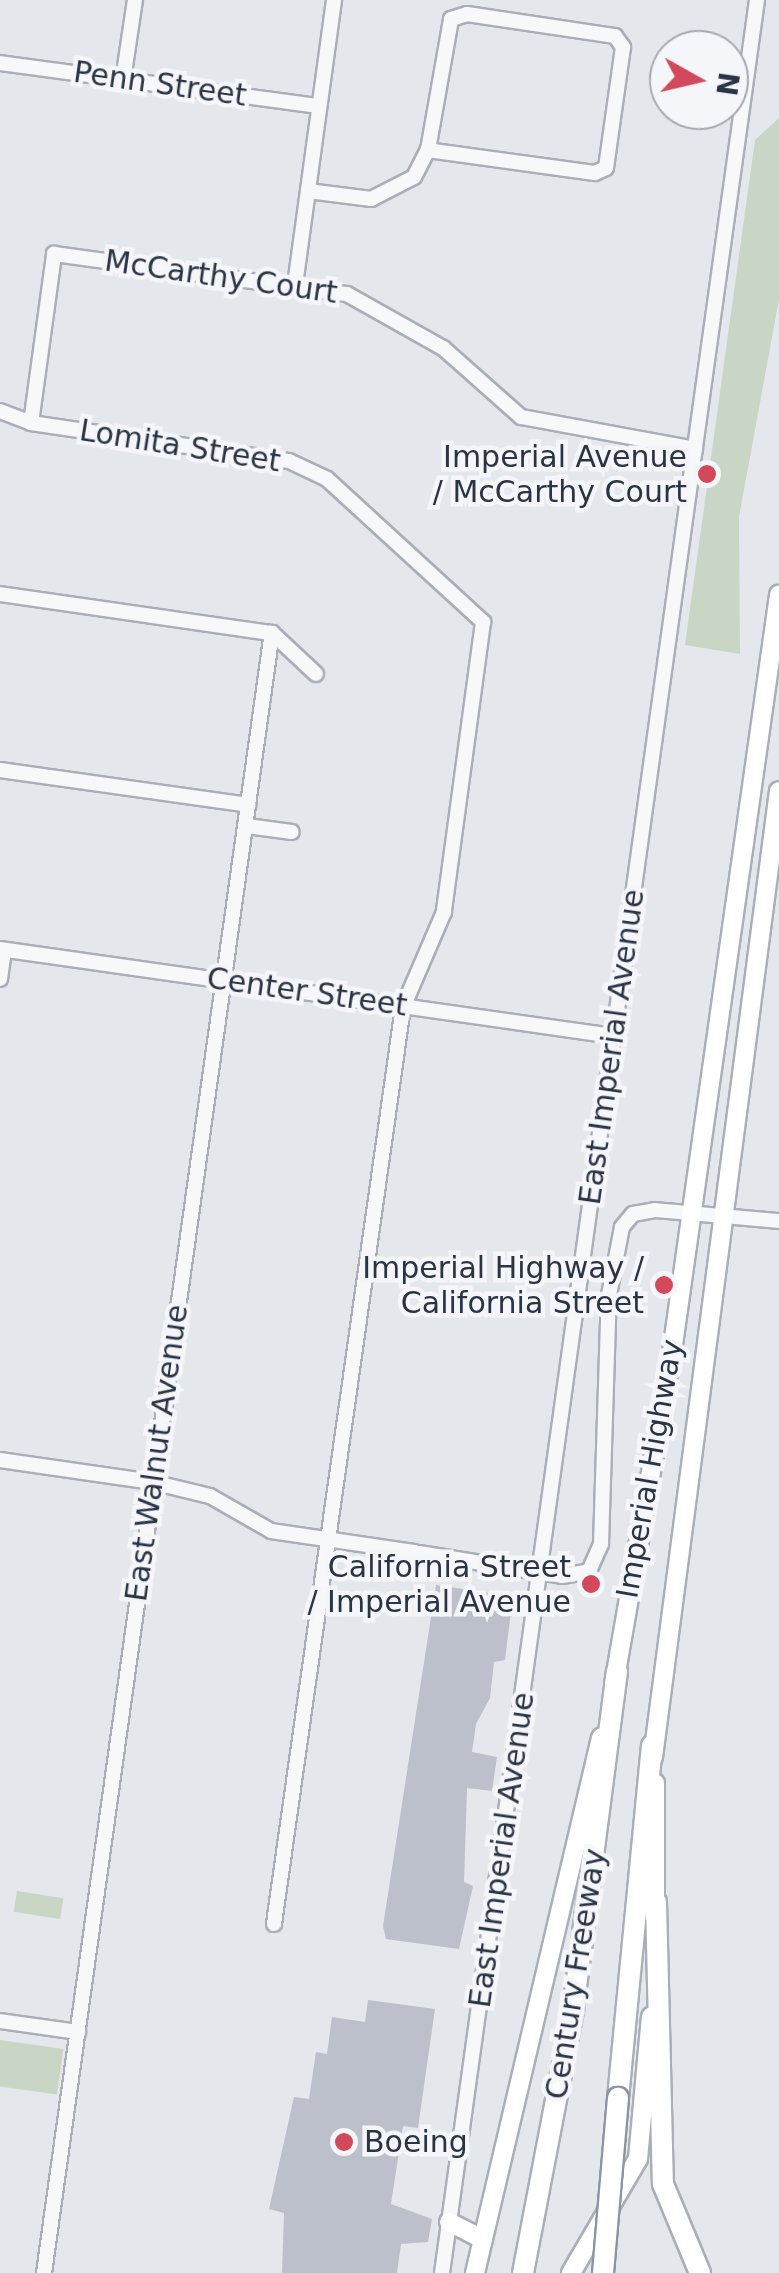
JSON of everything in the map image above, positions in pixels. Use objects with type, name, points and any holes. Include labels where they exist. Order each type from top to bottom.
[{"type":"highway","name":"Century Freeway","points":[[523,2273],[573,2010],[617,1672]]},
{"type":"highway","name":"Century Freeway","points":[[603,2273],[652,1746]]},
{"type":"highway","points":[[656,1902],[662,2184],[700,2273]]},
{"type":"main road","name":"Imperial Highway","points":[[475,2273],[617,1672],[693,1212],[779,595]]},
{"type":"main road","name":"Imperial Highway","points":[[571,2273],[626,2189],[646,2124],[656,1902],[652,1746],[779,791]]},
{"type":"main road","points":[[449,2222],[483,2239]]},
{"type":"street","points":[[123,80],[134,0]]},
{"type":"street","points":[[295,284],[334,0]]},
{"type":"street","name":"East Imperial Avenue","points":[[442,2273],[758,0]]},
{"type":"street","points":[[308,192],[386,194],[414,177],[428,150],[450,19],[467,14],[614,36],[623,46],[606,168],[594,174],[428,150]]},
{"type":"street","name":"Penn Street","points":[[0,63],[320,106]]},
{"type":"street","name":"McCarthy Court","points":[[31,423],[54,254],[295,284],[380,306],[521,417],[694,449]]},
{"type":"street","name":"Lomita Street","points":[[0,411],[31,423],[289,461],[327,479],[483,622],[444,912],[403,1006]]},
{"type":"street","points":[[0,594],[272,632],[316,674]]},
{"type":"street","name":"East Walnut Avenue","points":[[44,2273],[272,632]]},
{"type":"street","points":[[0,770],[249,805]]},
{"type":"street","points":[[247,826],[292,832]]},
{"type":"street","points":[[0,979],[2,950]]},
{"type":"street","name":"Center Street","points":[[2,950],[613,1036]]},
{"type":"street","points":[[274,1924],[403,1006]]},
{"type":"street","points":[[0,1460],[152,1482],[210,1496],[271,1531],[578,1576],[599,1554],[609,1295],[622,1227],[644,1210],[778,1220]]},
{"type":"street","points":[[0,2021],[78,2032]]},
{"type":"green space","points":[[779,118],[779,299],[739,517],[740,654],[685,645],[755,140]]},
{"type":"green space","points":[[17,1891],[63,1898],[60,1919],[14,1912]]},
{"type":"green space","points":[[0,2040],[63,2049],[57,2094],[0,2086]]},
{"type":"building","points":[[436,1585],[508,1596],[512,1603],[505,1660],[494,1662],[490,1698],[476,1724],[472,1752],[497,1757],[492,1791],[467,1788],[464,1882],[473,1886],[459,1949],[386,1939],[383,1926]]},
{"type":"building","name":"Boeing","points":[[368,2000],[435,2009],[418,2128],[403,2126],[391,2204],[432,2219],[428,2242],[401,2244],[397,2273],[282,2273],[284,2213],[269,2209],[294,2097],[309,2099],[316,2052],[327,2054],[332,2017],[365,2022]]},
{"type":"place","name":"Imperial Avenue / McCarthy Court","points":[[707,474]]},
{"type":"place","name":"Imperial Highway / California Street","points":[[664,1285]]},
{"type":"place","name":"California Street / Imperial Avenue","points":[[591,1584]]},
{"type":"place","name":"Boeing","points":[[344,2142]]}]
